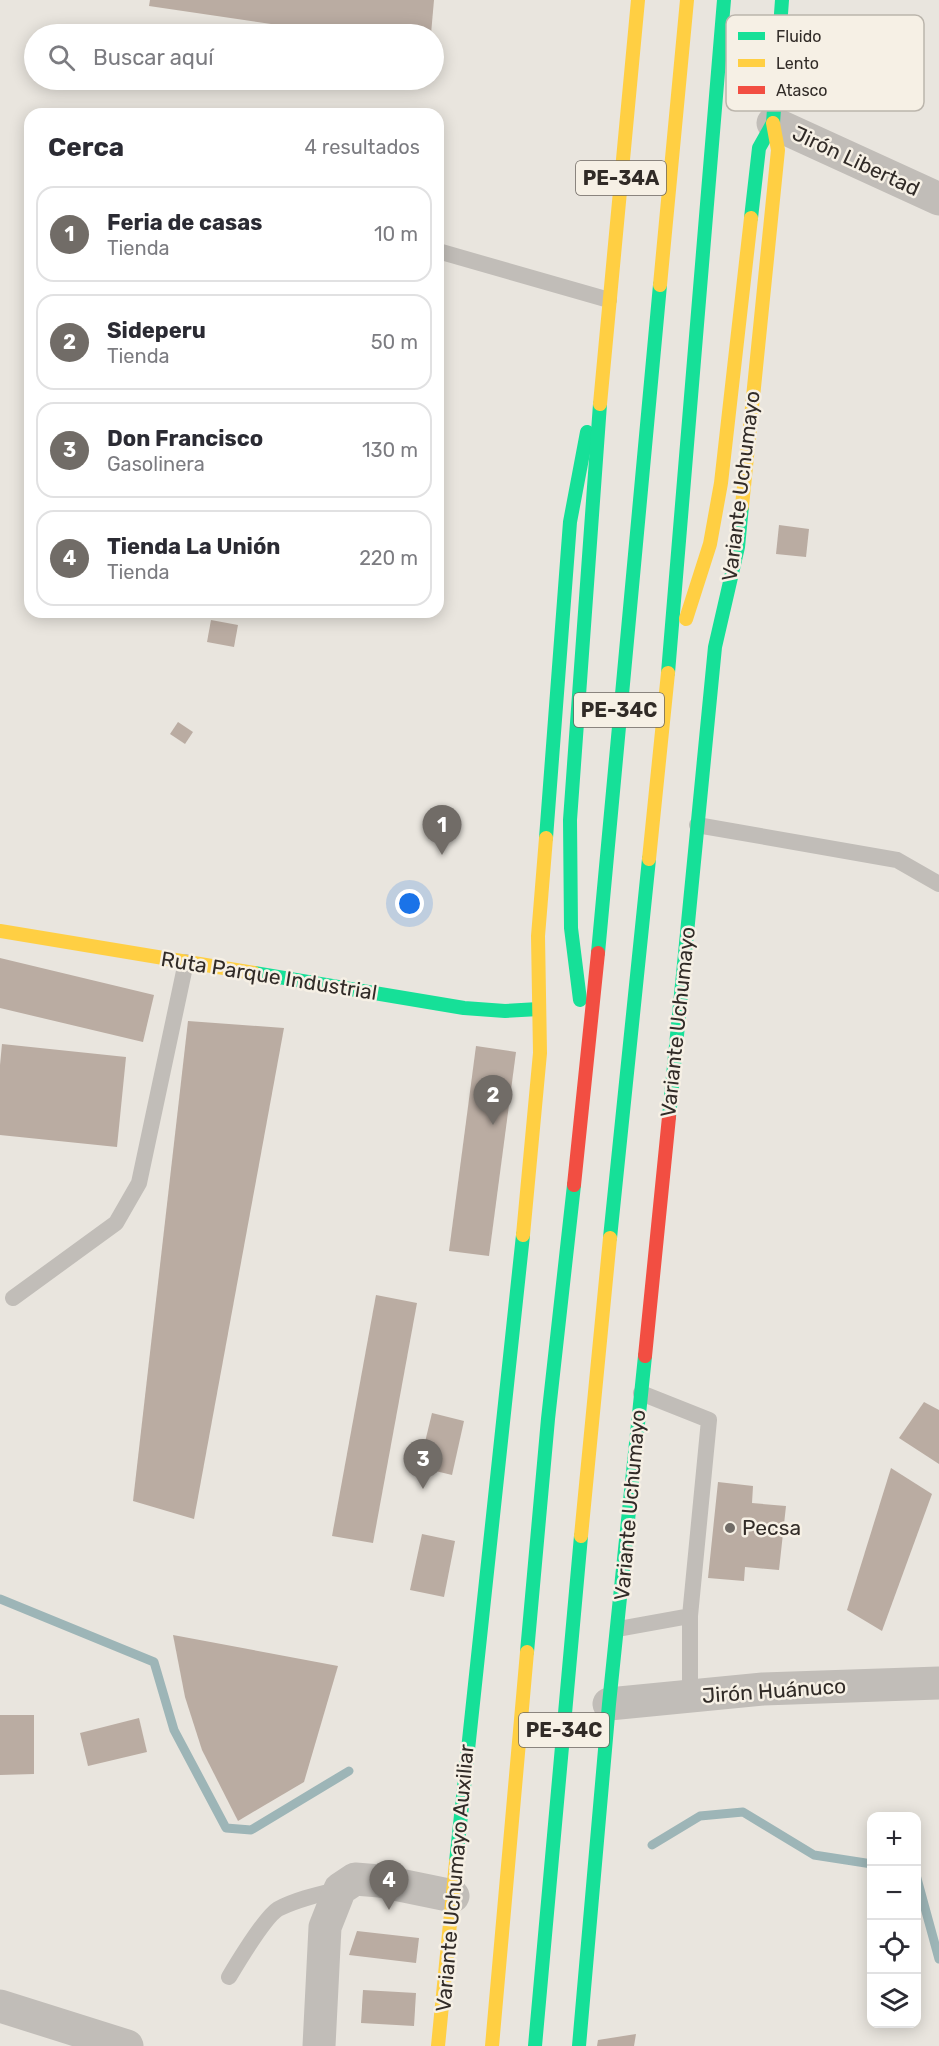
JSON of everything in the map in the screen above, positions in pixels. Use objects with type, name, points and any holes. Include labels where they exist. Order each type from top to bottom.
[{"type":"main road","name":"PE-34A","points":[[538,1009],[538,936],[570,522],[579,467],[603,357],[638,0]]},
{"type":"main road","name":"PE-34C","points":[[492,2046],[548,1419],[588,1061],[627,612],[687,0]]},
{"type":"main road","name":"PE-34C","points":[[535,2046],[592,1414],[668,675],[724,0]]},
{"type":"main road","name":"Variante Uchumayo","points":[[781,15],[782,0]]},
{"type":"main road","name":"Variante Uchumayo","points":[[579,2046],[609,1704],[715,647],[738,547],[778,150],[773,123],[774,111]]},
{"type":"main road","points":[[668,675],[712,534],[721,483],[759,148],[773,123]]},
{"type":"main road","points":[[588,1061],[571,928],[570,820],[603,357]]},
{"type":"main road","name":"Ruta Parque Industrial","points":[[0,931],[464,1008],[505,1011],[538,1009]]},
{"type":"main road","name":"Variante Uchumayo Auxiliar","points":[[438,2046],[471,1709],[513,1338],[540,1053],[538,1009]]},
{"type":"street","name":"Jirón Libertad","points":[[773,123],[939,199]]},
{"type":"street","name":"Jirón Huánuco","points":[[609,1704],[763,1689],[939,1683]]},
{"type":"street","points":[[319,2046],[325,1927],[340,1889],[355,1879],[380,1881],[453,1896]]},
{"type":"street","points":[[0,2006],[127,2046]]},
{"type":"lane","points":[[444,253],[609,300]]},
{"type":"lane","points":[[697,825],[897,860],[939,884]]},
{"type":"lane","points":[[13,1298],[116,1223],[139,1183],[186,962]]},
{"type":"lane","points":[[641,1393],[709,1420],[690,1616],[690,1697]]},
{"type":"lane","points":[[618,1629],[690,1616]]},
{"type":"lane","points":[[229,1977],[249,1944],[276,1910],[311,1896],[340,1889]]},
{"type":"building","points":[[150,0],[434,0],[432,24],[271,24],[149,6]]},
{"type":"building","points":[[779,525],[809,529],[806,557],[776,554]]},
{"type":"building","points":[[211,620],[238,625],[234,647],[207,642]]},
{"type":"building","points":[[178,722],[193,732],[185,744],[170,734]]},
{"type":"building","points":[[0,958],[154,995],[143,1042],[0,1008]]},
{"type":"building","points":[[188,1021],[284,1028],[194,1519],[133,1501]]},
{"type":"building","points":[[2,1044],[126,1057],[117,1147],[0,1135]]},
{"type":"building","points":[[476,1046],[516,1052],[489,1256],[449,1251]]},
{"type":"building","points":[[376,1295],[417,1303],[373,1543],[332,1536]]},
{"type":"building","points":[[924,1402],[939,1410],[939,1464],[899,1438]]},
{"type":"building","points":[[432,1413],[464,1421],[452,1475],[419,1467]]},
{"type":"building","points":[[891,1468],[932,1494],[882,1631],[847,1610]]},
{"type":"building","points":[[718,1482],[753,1486],[752,1503],[786,1506],[779,1570],[745,1567],[744,1581],[708,1578]]},
{"type":"building","points":[[422,1534],[455,1541],[444,1597],[410,1590]]},
{"type":"building","points":[[173,1635],[338,1666],[304,1782],[238,1821],[202,1750],[185,1697]]},
{"type":"building","points":[[0,1715],[34,1715],[34,1774],[0,1775]]},
{"type":"building","points":[[139,1718],[147,1752],[88,1766],[80,1733]]},
{"type":"building","points":[[357,1931],[419,1938],[416,1963],[349,1955]]},
{"type":"building","points":[[363,1990],[416,1993],[414,2026],[361,2023]]},
{"type":"building","points":[[636,2034],[634,2046],[597,2046],[598,2040]]},
{"type":"waterway","points":[[0,1599],[154,1662],[174,1730],[226,1828],[251,1830],[349,1771]]},
{"type":"waterway","points":[[652,1845],[700,1816],[743,1812],[814,1855],[867,1863]]},
{"type":"waterway","points":[[921,1893],[939,1959]]},
{"type":"traffic: fast","points":[[668,673],[724,0]]},
{"type":"traffic: fast","points":[[781,15],[782,0]]},
{"type":"traffic: fast","points":[[751,218],[759,148],[773,123],[774,111]]},
{"type":"traffic: fast","points":[[598,953],[660,285]]},
{"type":"traffic: fast","points":[[580,1000],[571,928],[570,820],[600,404]]},
{"type":"traffic: fast","points":[[546,838],[570,522],[587,432]]},
{"type":"traffic: fast","points":[[669,1117],[715,647],[738,547],[742,506]]},
{"type":"traffic: fast","points":[[610,1238],[649,859]]},
{"type":"traffic: fast","points":[[254,973],[464,1008],[505,1011],[539,1009]]},
{"type":"traffic: fast","points":[[527,1652],[548,1419],[574,1185]]},
{"type":"traffic: fast","points":[[456,1862],[523,1235]]},
{"type":"traffic: fast","points":[[579,2046],[609,1704],[645,1356]]},
{"type":"traffic: fast","points":[[535,2046],[581,1536]]},
{"type":"traffic: slow","points":[[600,404],[638,0]]},
{"type":"traffic: slow","points":[[660,285],[687,0]]},
{"type":"traffic: slow","points":[[742,506],[778,150],[773,123]]},
{"type":"traffic: slow","points":[[686,619],[710,544],[721,483],[751,218]]},
{"type":"traffic: slow","points":[[649,859],[668,673]]},
{"type":"traffic: slow","points":[[523,1235],[540,1053],[538,936],[546,838]]},
{"type":"traffic: slow","points":[[0,931],[254,973]]},
{"type":"traffic: slow","points":[[581,1536],[610,1238]]},
{"type":"traffic: slow","points":[[492,2046],[527,1652]]},
{"type":"traffic: slow","points":[[438,2046],[456,1862]]},
{"type":"traffic: jam","points":[[574,1185],[598,953]]},
{"type":"traffic: jam","points":[[645,1356],[669,1117]]},
{"type":"place","name":"Feria de casas","points":[[442,855]]},
{"type":"place","name":"Sideperu","points":[[493,1125]]},
{"type":"place","name":"Don Francisco","points":[[423,1489]]},
{"type":"place","name":"Pecsa","points":[[730,1528]]},
{"type":"place","name":"Tienda La Unión","points":[[389,1910]]}]
